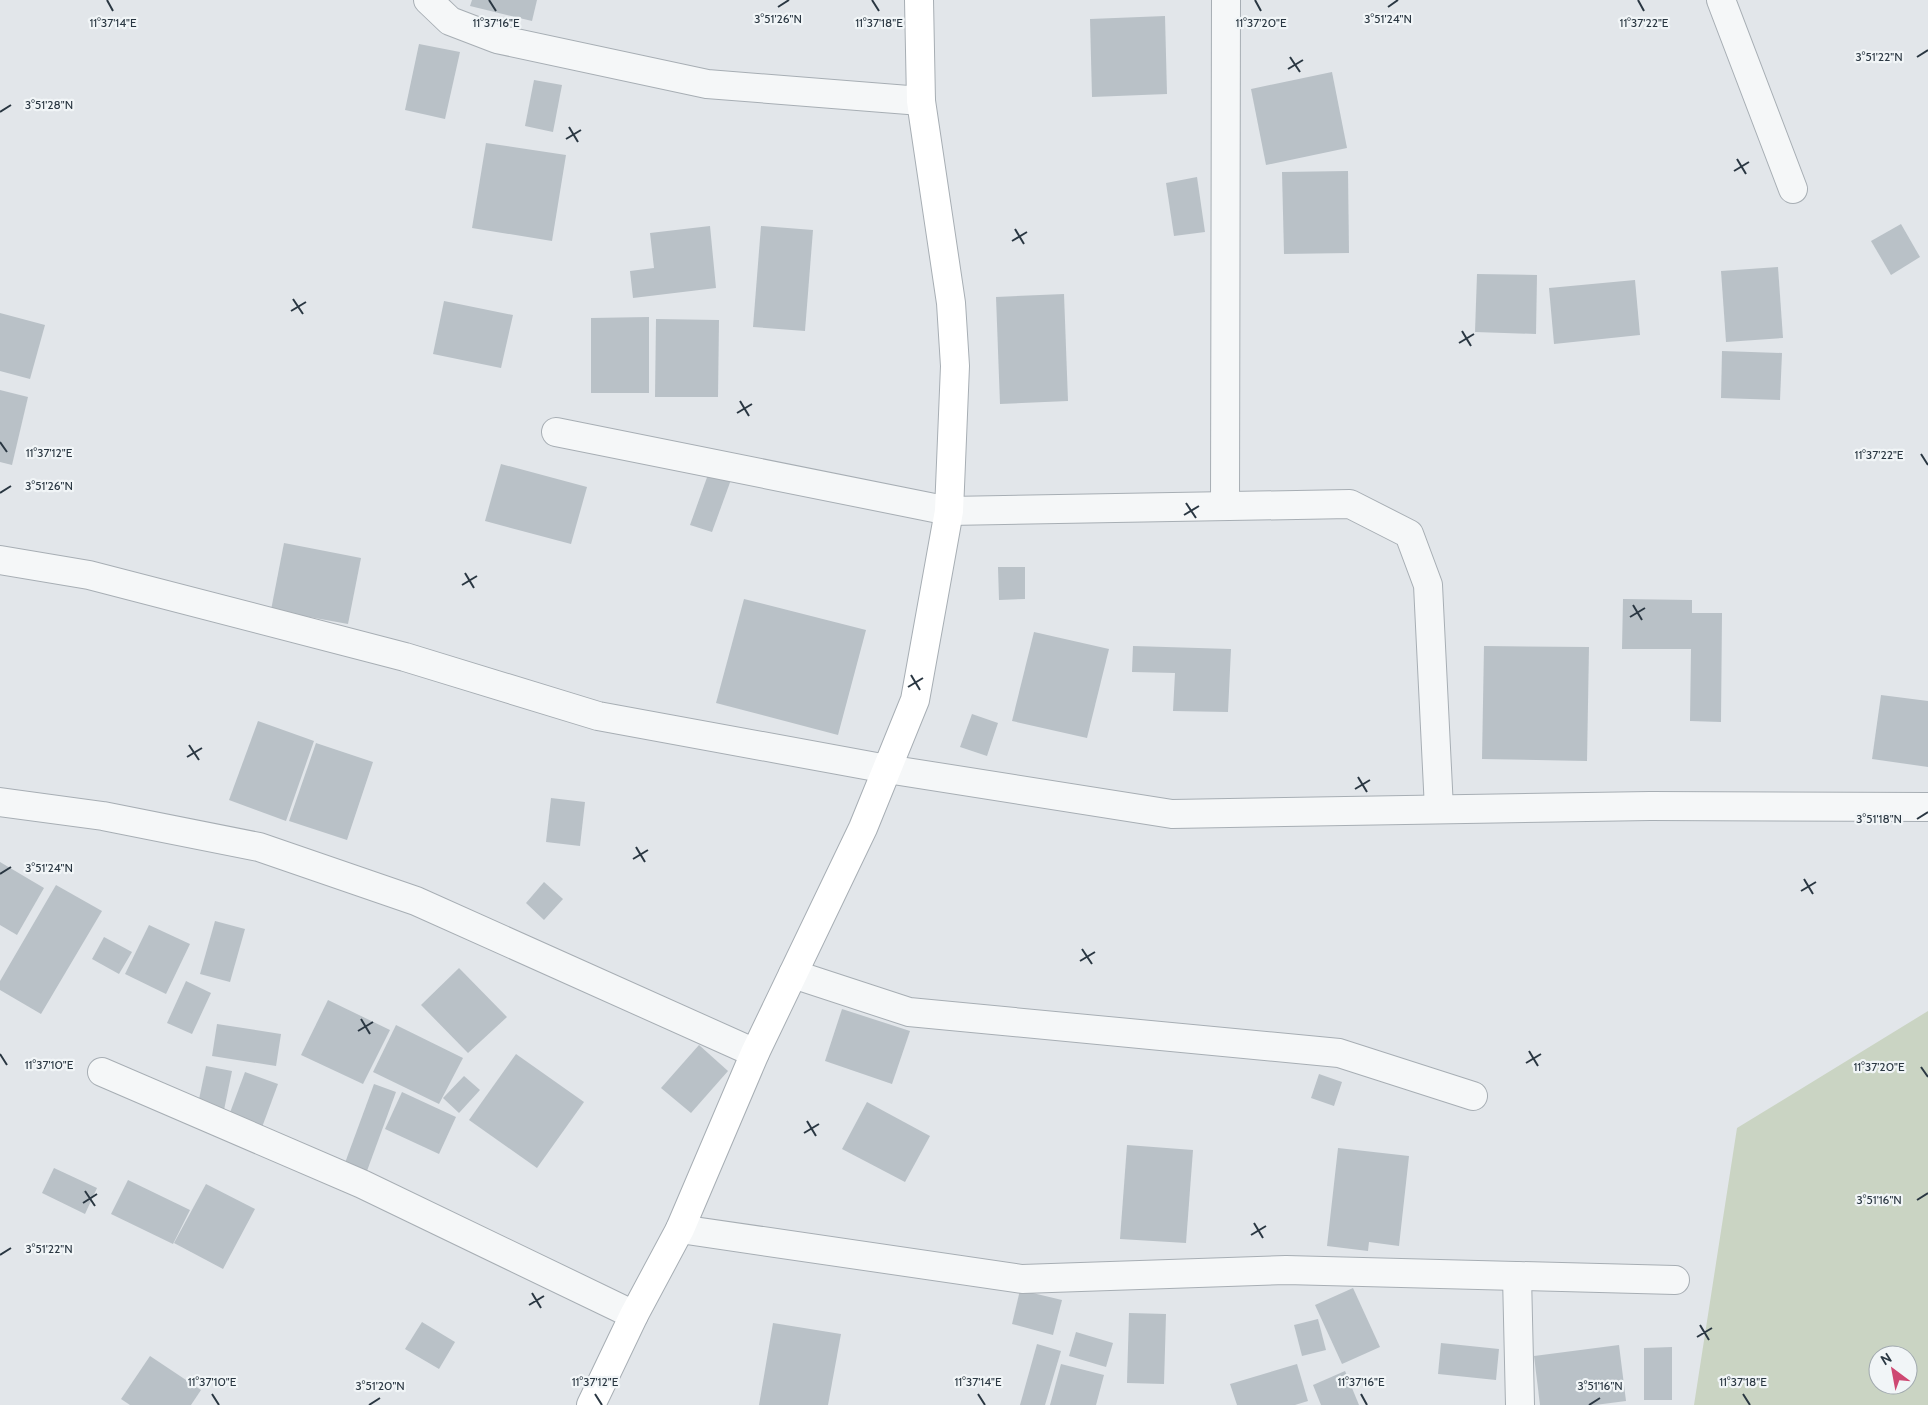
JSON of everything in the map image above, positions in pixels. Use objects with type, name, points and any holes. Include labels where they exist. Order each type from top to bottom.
[{"type":"street","points":[[428,0],[450,20],[497,39],[707,84],[921,101]]},
{"type":"street","points":[[591,1405],[634,1315],[680,1229],[755,1053],[863,828],[915,700],[949,511],[955,366],[951,303],[921,101],[919,0]]},
{"type":"street","points":[[1225,506],[1226,0]]},
{"type":"street","points":[[1721,0],[1793,189]]},
{"type":"street","points":[[556,432],[949,511],[1350,504],[1409,534],[1428,585],[1440,810]]},
{"type":"street","points":[[0,560],[89,575],[376,650],[598,716],[887,769],[1172,814],[1650,806],[1928,808]]},
{"type":"street","points":[[0,802],[103,816],[259,847],[416,901],[755,1053]]},
{"type":"street","points":[[793,974],[908,1012],[1339,1053],[1473,1096]]},
{"type":"street","points":[[102,1072],[362,1184],[634,1315]]},
{"type":"street","points":[[680,1229],[1022,1279],[1286,1270],[1675,1280]]},
{"type":"street","points":[[1517,1276],[1520,1405]]},
{"type":"green space","points":[[1928,1011],[1928,1405],[1694,1405],[1737,1128]]},
{"type":"building","points":[[472,0],[537,0],[532,21],[470,6]]},
{"type":"building","points":[[1165,16],[1167,94],[1092,97],[1090,19]]},
{"type":"building","points":[[419,44],[460,52],[445,119],[405,110]]},
{"type":"building","points":[[1332,72],[1347,148],[1266,165],[1251,89]]},
{"type":"building","points":[[534,80],[562,85],[553,132],[525,126]]},
{"type":"building","points":[[486,143],[566,155],[552,241],[472,228]]},
{"type":"building","points":[[1348,171],[1349,253],[1284,254],[1282,172]]},
{"type":"building","points":[[1197,177],[1205,232],[1174,236],[1166,183]]},
{"type":"building","points":[[1901,224],[1920,257],[1891,275],[1871,241]]},
{"type":"building","points":[[710,226],[716,288],[633,298],[630,271],[654,268],[650,233]]},
{"type":"building","points":[[761,226],[813,230],[805,331],[753,327]]},
{"type":"building","points":[[1778,267],[1783,338],[1726,342],[1721,271]]},
{"type":"building","points":[[1477,274],[1537,275],[1536,334],[1475,332]]},
{"type":"building","points":[[1635,280],[1640,335],[1554,344],[1549,288]]},
{"type":"building","points":[[1064,294],[1068,401],[1000,404],[996,297]]},
{"type":"building","points":[[444,301],[513,315],[501,368],[433,354]]},
{"type":"building","points":[[0,313],[45,325],[30,379],[0,371]]},
{"type":"building","points":[[649,317],[649,393],[591,393],[591,318]]},
{"type":"building","points":[[656,319],[719,320],[718,397],[655,397]]},
{"type":"building","points":[[1722,351],[1782,353],[1780,400],[1721,398]]},
{"type":"building","points":[[0,390],[28,397],[12,465],[0,462]]},
{"type":"building","points":[[501,464],[587,487],[571,544],[485,521]]},
{"type":"building","points":[[710,469],[732,477],[712,532],[690,525]]},
{"type":"building","points":[[284,543],[361,558],[348,624],[271,610]]},
{"type":"building","points":[[998,567],[1025,567],[1025,599],[999,600]]},
{"type":"building","points":[[744,599],[866,630],[838,735],[716,703]]},
{"type":"building","points":[[1623,599],[1692,600],[1692,613],[1722,613],[1721,722],[1690,721],[1691,649],[1622,649]]},
{"type":"building","points":[[1034,632],[1109,649],[1087,738],[1012,721]]},
{"type":"building","points":[[1133,646],[1231,649],[1228,712],[1173,711],[1175,673],[1132,672]]},
{"type":"building","points":[[1484,646],[1589,647],[1587,761],[1482,759]]},
{"type":"building","points":[[1881,695],[1928,701],[1928,767],[1872,759]]},
{"type":"building","points":[[972,714],[998,723],[987,756],[960,747]]},
{"type":"building","points":[[258,721],[314,741],[286,821],[229,800]]},
{"type":"building","points":[[316,743],[373,762],[347,840],[289,821]]},
{"type":"building","points":[[551,798],[585,802],[580,846],[546,842]]},
{"type":"building","points":[[0,862],[44,888],[17,935],[0,925]]},
{"type":"building","points":[[544,882],[563,899],[544,920],[526,903]]},
{"type":"building","points":[[56,885],[102,911],[41,1014],[0,990],[0,981]]},
{"type":"building","points":[[215,921],[245,929],[230,982],[200,974]]},
{"type":"building","points":[[149,925],[190,944],[166,994],[125,974]]},
{"type":"building","points":[[104,937],[132,952],[119,974],[92,959]]},
{"type":"building","points":[[459,968],[507,1017],[468,1053],[421,1005]]},
{"type":"building","points":[[186,981],[211,993],[192,1034],[167,1023]]},
{"type":"building","points":[[328,1000],[390,1030],[363,1084],[301,1055]]},
{"type":"building","points":[[842,1009],[910,1031],[892,1084],[825,1061]]},
{"type":"building","points":[[217,1024],[281,1034],[276,1066],[212,1056]]},
{"type":"building","points":[[396,1025],[463,1058],[439,1104],[373,1072]]},
{"type":"building","points":[[699,1045],[728,1071],[691,1113],[661,1088]]},
{"type":"building","points":[[516,1054],[584,1102],[537,1168],[469,1120]]},
{"type":"building","points":[[206,1066],[232,1071],[224,1110],[198,1104]]},
{"type":"building","points":[[245,1072],[278,1084],[261,1130],[228,1118]]},
{"type":"building","points":[[1319,1074],[1342,1082],[1334,1106],[1311,1098]]},
{"type":"building","points":[[464,1076],[480,1090],[459,1113],[443,1098]]},
{"type":"building","points":[[374,1084],[396,1092],[364,1179],[342,1171]]},
{"type":"building","points":[[402,1092],[456,1117],[439,1154],[385,1129]]},
{"type":"building","points":[[867,1102],[930,1136],[905,1182],[842,1149]]},
{"type":"building","points":[[1127,1145],[1193,1150],[1186,1243],[1120,1239]]},
{"type":"building","points":[[1338,1148],[1409,1156],[1399,1246],[1369,1242],[1368,1251],[1327,1246]]},
{"type":"building","points":[[54,1168],[97,1188],[85,1214],[42,1193]]},
{"type":"building","points":[[128,1180],[190,1210],[173,1244],[111,1214]]},
{"type":"building","points":[[206,1184],[255,1209],[223,1269],[174,1243]]},
{"type":"building","points":[[1353,1288],[1380,1347],[1342,1364],[1315,1305]]},
{"type":"building","points":[[1020,1290],[1062,1300],[1053,1335],[1012,1324]]},
{"type":"building","points":[[1129,1313],[1166,1314],[1164,1384],[1127,1383]]},
{"type":"building","points":[[1318,1319],[1326,1350],[1302,1356],[1294,1325]]},
{"type":"building","points":[[422,1322],[455,1342],[439,1369],[405,1349]]},
{"type":"building","points":[[773,1323],[841,1334],[828,1405],[759,1405]]},
{"type":"building","points":[[1076,1332],[1113,1343],[1106,1367],[1069,1356]]},
{"type":"building","points":[[1441,1343],[1499,1349],[1496,1380],[1438,1374]]},
{"type":"building","points":[[1037,1344],[1061,1351],[1045,1405],[1020,1405]]},
{"type":"building","points":[[1619,1345],[1626,1401],[1595,1405],[1540,1405],[1534,1356]]},
{"type":"building","points":[[1672,1347],[1672,1400],[1644,1400],[1644,1348]]},
{"type":"building","points":[[150,1356],[201,1390],[191,1405],[130,1405],[121,1399]]},
{"type":"building","points":[[1061,1364],[1104,1375],[1096,1405],[1050,1405]]},
{"type":"building","points":[[1297,1364],[1308,1401],[1295,1405],[1237,1405],[1230,1384]]},
{"type":"building","points":[[1345,1371],[1359,1405],[1321,1405],[1313,1385]]}]
